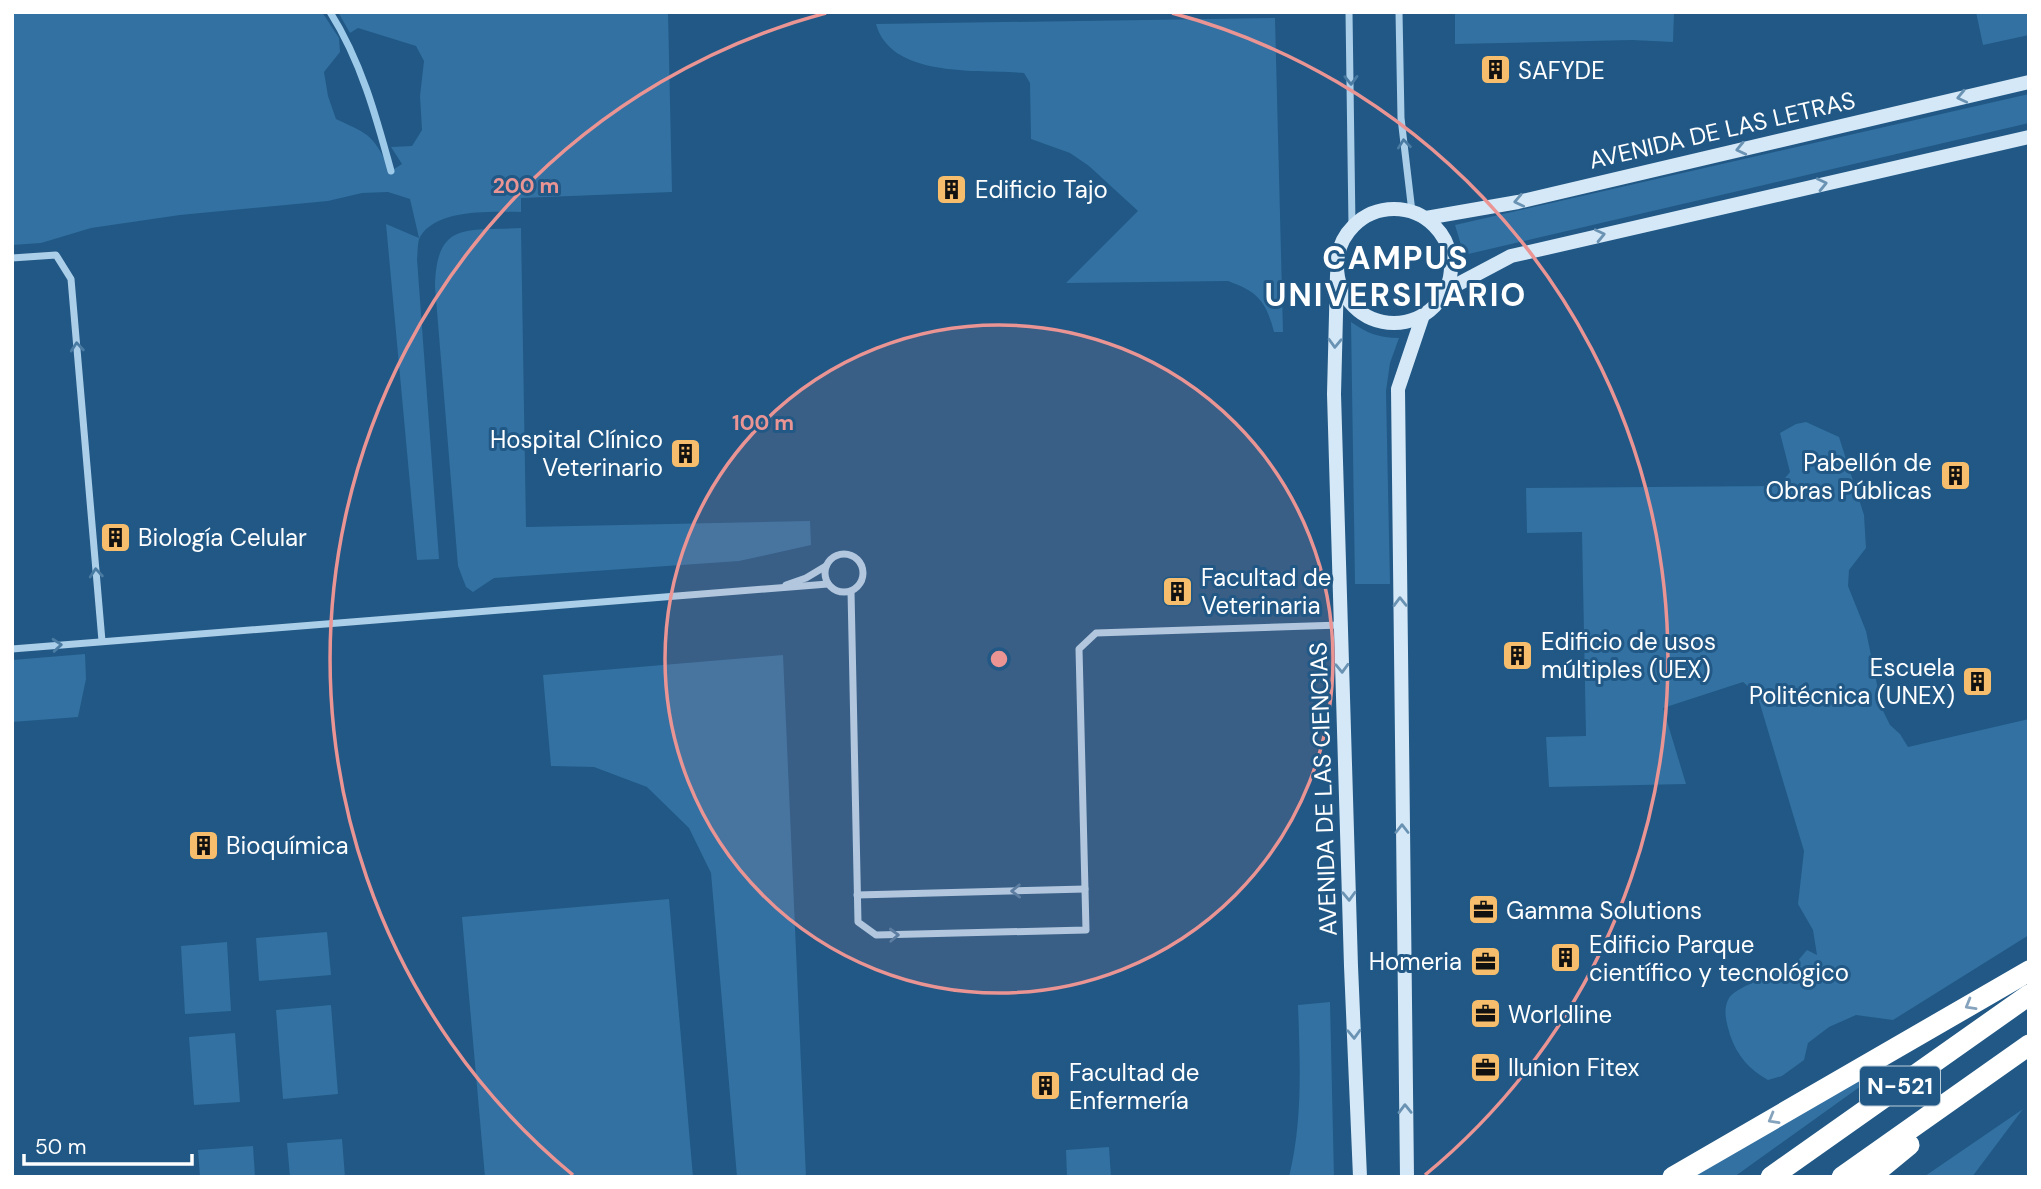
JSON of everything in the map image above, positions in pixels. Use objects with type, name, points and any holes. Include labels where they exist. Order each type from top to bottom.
[{"type":"highway","points":[[1673,1177],[2029,971]]},
{"type":"highway","name":"N-521","points":[[1771,1177],[2029,995]]},
{"type":"highway","points":[[1870,1177],[2029,1047]]},
{"type":"highway","name":"N-521","points":[[1842,1177],[2029,1047]]},
{"type":"main road","name":"AVENIDA DE LAS LETRAS","points":[[1419,215],[1518,202],[2029,82]]},
{"type":"main road","points":[[1445,291],[1511,256],[2029,137]]},
{"type":"main road","points":[[1402,209],[1419,215],[1438,229],[1449,251],[1451,267],[1445,291],[1439,301],[1423,315],[1407,322],[1390,323],[1365,316],[1346,298],[1337,275],[1339,248],[1352,226],[1370,213],[1402,209]]},
{"type":"main road","name":"AVENIDA DE LAS CIENCIAS","points":[[1337,275],[1334,394],[1360,1177]]},
{"type":"main road","points":[[1407,1177],[1398,389],[1423,315]]},
{"type":"street","points":[[1349,12],[1352,226]]},
{"type":"street","points":[[1393,12],[1399,22]]},
{"type":"street","points":[[1399,12],[1401,118],[1419,215]]},
{"type":"street","points":[[12,258],[56,255],[71,279],[102,641]]},
{"type":"street","points":[[776,588],[806,578],[841,554],[853,556],[858,560],[863,571],[860,583],[851,591],[838,592],[828,584],[826,566]]},
{"type":"street","points":[[12,649],[828,584]]},
{"type":"street","points":[[851,591],[858,922],[876,935],[1086,930],[1079,649],[1096,632],[1341,625]]},
{"type":"street","points":[[857,895],[1084,890]]},
{"type":"shaded area","points":[[12,12],[322,12],[339,38],[340,52],[324,72],[336,119],[365,133],[380,150],[391,171],[402,164],[391,147],[412,146],[422,130],[420,96],[424,61],[416,46],[358,28],[350,33],[338,12],[668,12],[672,192],[521,198],[521,212],[481,212],[452,216],[428,228],[420,237],[417,259],[439,559],[417,560],[386,224],[419,238],[410,199],[388,192],[362,193],[328,201],[180,215],[91,228],[41,243],[12,245]]},
{"type":"shaded area","points":[[1455,12],[1674,12],[1673,42],[1632,40],[1455,44]]},
{"type":"shaded area","points":[[1976,12],[2029,12],[2029,35],[1983,45]]},
{"type":"shaded area","points":[[1275,18],[1283,332],[1274,332],[1268,312],[1254,294],[1228,281],[1066,283],[1138,211],[1089,166],[1070,153],[1031,139],[1030,83],[1024,73],[939,68],[918,63],[899,54],[885,42],[876,24]]},
{"type":"shaded area","points":[[2029,94],[2029,123],[1464,255],[1455,225]]},
{"type":"shaded area","points":[[521,228],[526,527],[810,521],[811,545],[739,561],[494,578],[473,592],[466,587],[458,566],[435,287],[437,265],[441,250],[448,240],[458,233]]},
{"type":"shaded area","points":[[1351,322],[1374,334],[1399,338],[1390,363],[1386,391],[1390,584],[1355,584]]},
{"type":"shaded area","points":[[1806,422],[1839,437],[1864,515],[1866,548],[1849,570],[1848,586],[1866,631],[1882,709],[1890,725],[1908,747],[2029,719],[2029,935],[1893,1020],[1856,1015],[1829,1027],[1808,1043],[1804,1060],[1782,1076],[1768,1080],[1755,1072],[1736,1049],[1725,1012],[1727,1003],[1734,993],[1789,966],[1807,950],[1817,955],[1813,930],[1798,904],[1804,851],[1757,694],[1743,682],[1663,708],[1686,784],[1549,787],[1546,737],[1586,736],[1582,532],[1527,533],[1526,488],[1774,486],[1781,483],[1790,472],[1780,433]]},
{"type":"shaded area","points":[[85,654],[86,679],[78,717],[12,722],[12,660]]},
{"type":"shaded area","points":[[783,655],[806,1177],[737,1177],[711,873],[689,828],[647,787],[594,767],[551,766],[543,675]]},
{"type":"shaded area","points":[[669,899],[693,1177],[485,1177],[462,917]]},
{"type":"shaded area","points":[[327,932],[331,975],[259,981],[256,938]]},
{"type":"shaded area","points":[[227,942],[231,1011],[185,1014],[181,946]]},
{"type":"shaded area","points":[[1330,1002],[1334,1177],[1289,1177],[1299,1113],[1298,1005]]},
{"type":"shaded area","points":[[331,1005],[338,1094],[283,1099],[276,1010]]},
{"type":"shaded area","points":[[235,1033],[240,1102],[194,1105],[189,1037]]},
{"type":"shaded area","points":[[1871,1072],[1875,1076],[1734,1177],[1693,1177]]},
{"type":"shaded area","points":[[2023,1109],[1972,1177],[1924,1177],[1928,1174]]},
{"type":"shaded area","points":[[342,1139],[345,1177],[290,1177],[287,1143]]},
{"type":"shaded area","points":[[253,1146],[255,1177],[200,1177],[198,1150]]},
{"type":"shaded area","points":[[1109,1147],[1111,1177],[1067,1177],[1066,1150]]},
{"type":"waterway","points":[[330,12],[359,69],[391,171]]},
{"type":"place","name":"SAFYDE","points":[[1495,70]]},
{"type":"place","name":"Edificio Tajo","points":[[952,189]]},
{"type":"place","name":"Hospital Clínico Veterinario","points":[[686,453]]},
{"type":"place","name":"Pabellón de Obras Públicas","points":[[1955,476]]},
{"type":"place","name":"Biología Celular","points":[[115,537]]},
{"type":"place","name":"Facultad de Veterinaria","points":[[1178,591]]},
{"type":"place","name":"Edificio de usos múltiples (UEX)","points":[[1518,655]]},
{"type":"place","name":"Escuela Politécnica (UNEX)","points":[[1978,681]]},
{"type":"place","name":"Bioquímica","points":[[203,845]]},
{"type":"place","name":"Gamma Solutions","points":[[1483,910]]},
{"type":"place","name":"Edificio Parque científico y tecnológico","points":[[1566,958]]},
{"type":"place","name":"Homeria","points":[[1485,961]]},
{"type":"place","name":"Worldline","points":[[1485,1014]]},
{"type":"place","name":"Ilunion Fitex","points":[[1485,1067]]},
{"type":"place","name":"Facultad de Enfermería","points":[[1046,1086]]},
{"type":"district","name":"CAMPUS UNIVERSITARIO","points":[[1396,276]]}]
